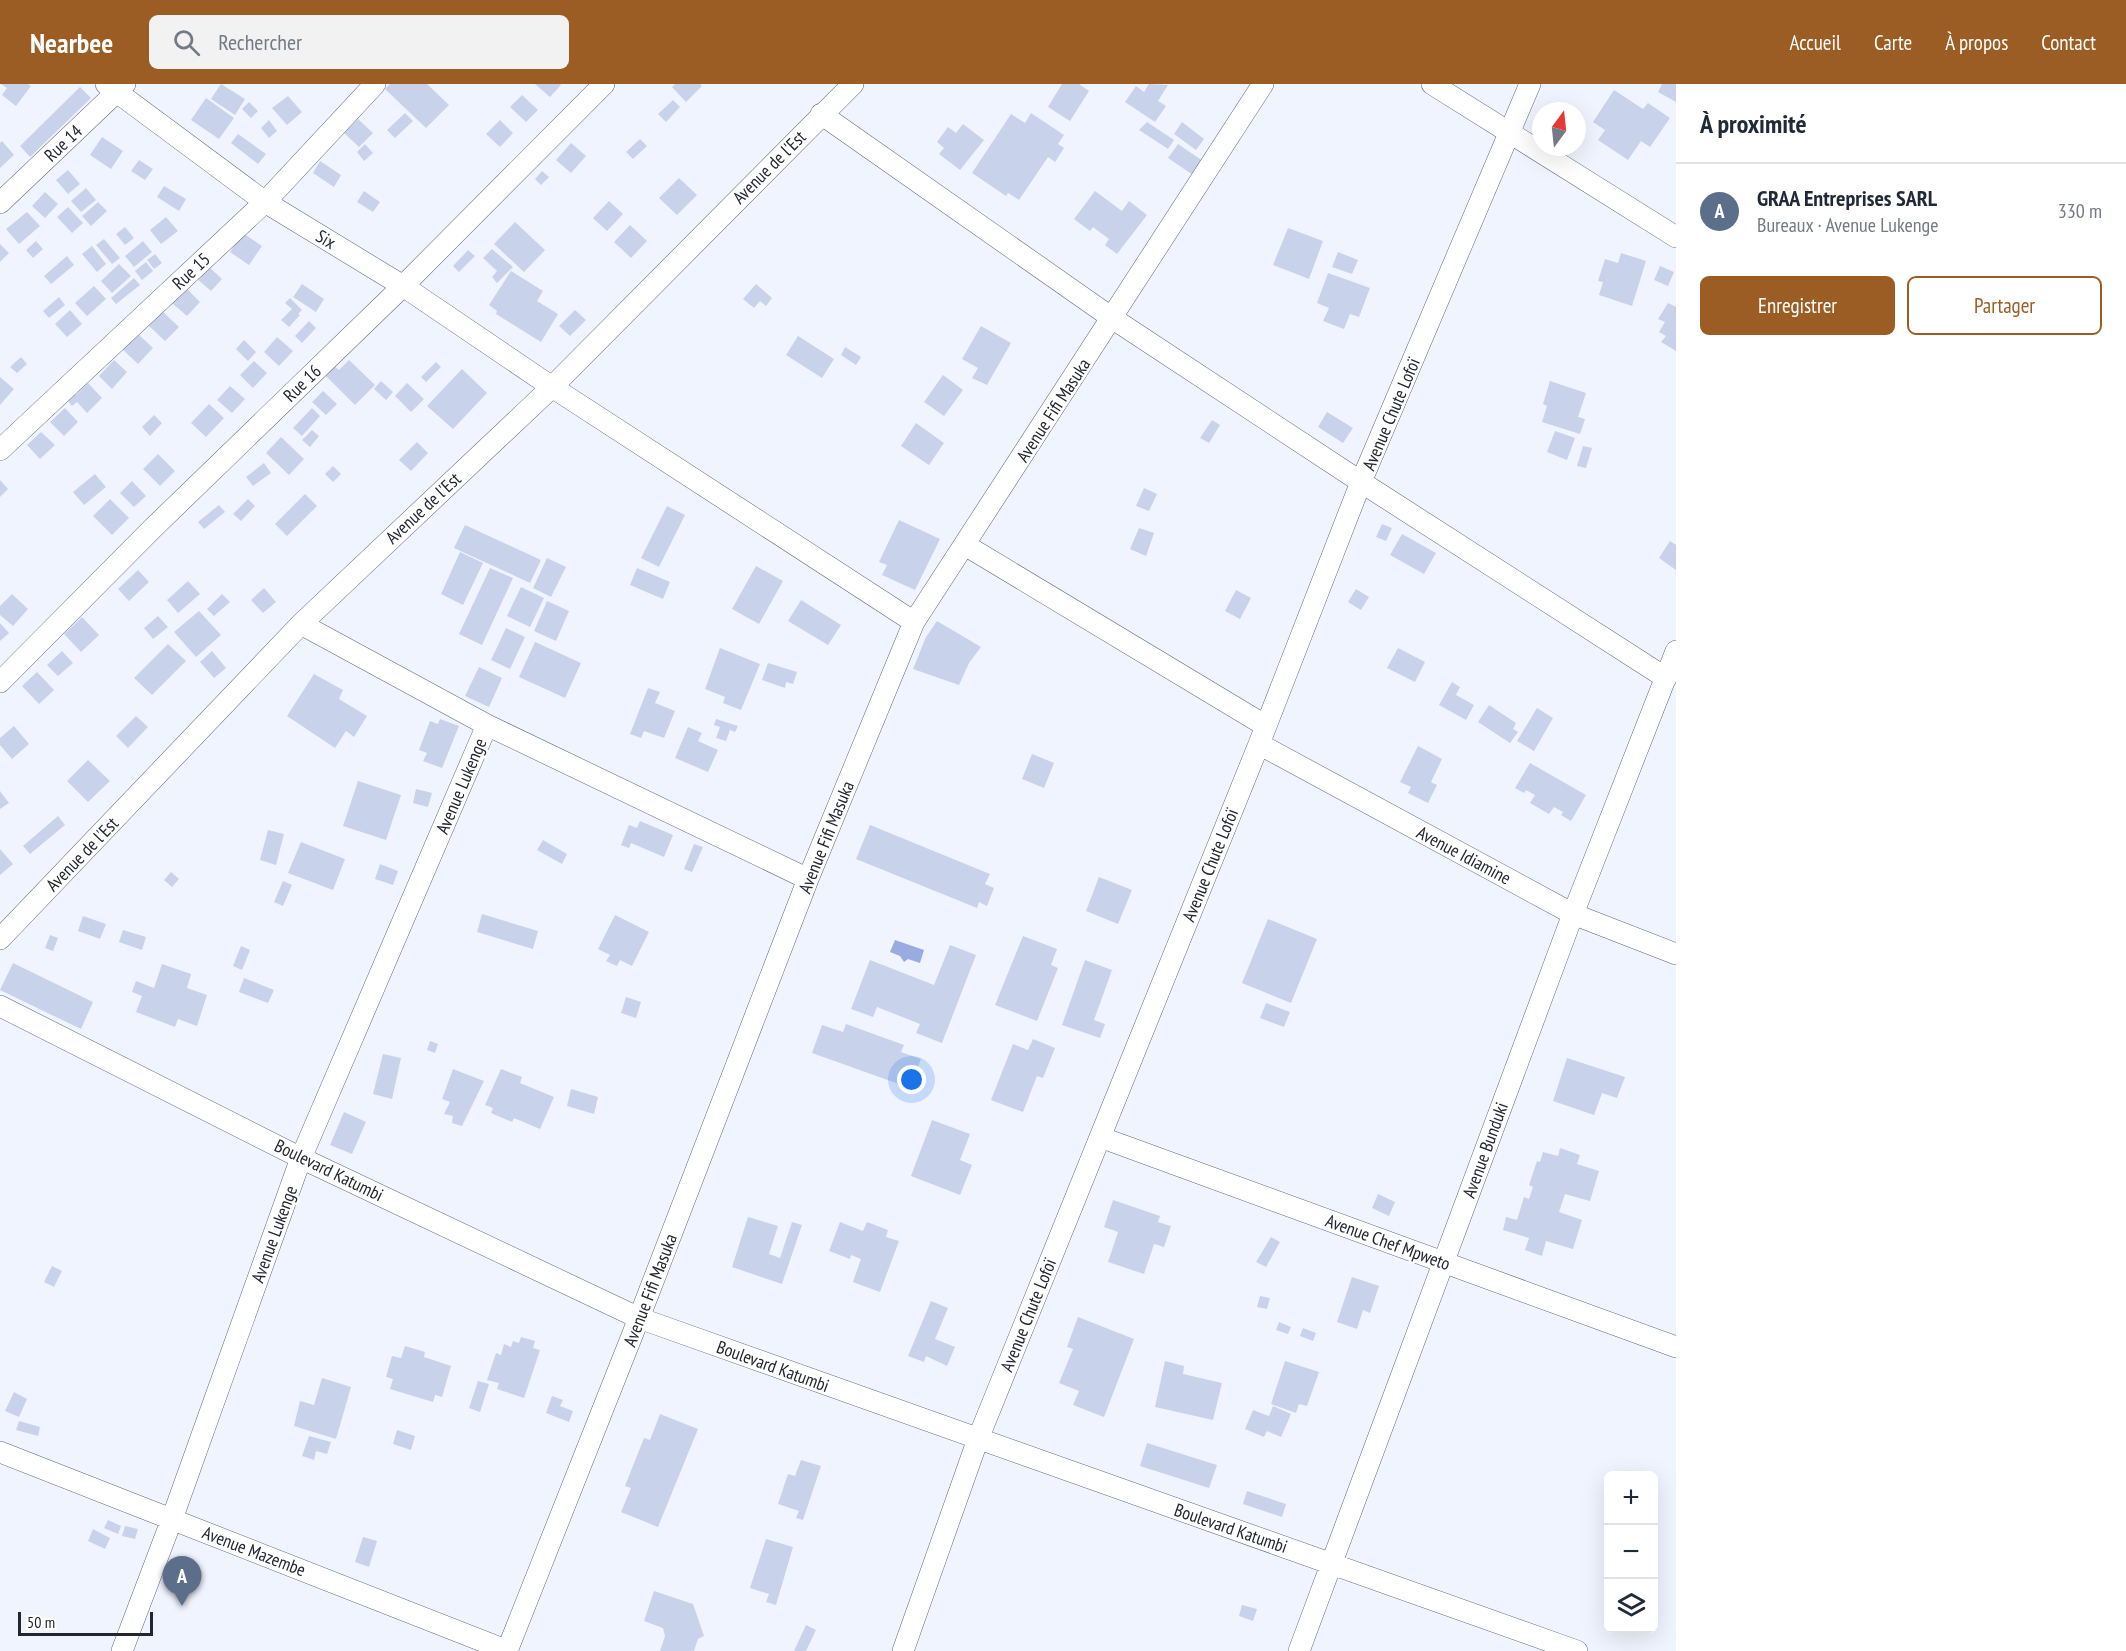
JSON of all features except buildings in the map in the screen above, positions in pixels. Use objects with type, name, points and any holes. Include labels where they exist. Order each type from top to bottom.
[{"type":"street","name":"Rue 15","points":[[0,450],[265,202],[375,84]]},
{"type":"street","name":"Rue 16","points":[[0,682],[153,528],[403,286],[603,84]]},
{"type":"street","name":"Avenue de l'Est","points":[[0,939],[301,624],[552,387],[853,84]]},
{"type":"street","name":"Avenue Fifi Masuka","points":[[507,1651],[639,1318],[808,879],[914,622],[1263,84]]},
{"type":"street","points":[[1432,84],[1676,237]]},
{"type":"street","name":"Avenue Chute Lofoï","points":[[903,1651],[978,1439],[1262,735],[1361,482],[1530,84]]},
{"type":"street","name":"Six","points":[[116,87],[265,202],[403,286],[552,387],[914,622]]},
{"type":"street","name":"Rue 14","points":[[0,203],[116,87]]},
{"type":"street","points":[[821,114],[1113,318],[1361,482],[1666,678]]},
{"type":"street","name":"Avenue Idiamine","points":[[965,545],[1262,735],[1573,914],[1676,954]]},
{"type":"street","points":[[301,624],[487,725],[808,879]]},
{"type":"street","name":"Avenue Bunduki","points":[[1299,1651],[1573,914],[1676,651]]},
{"type":"street","name":"Avenue Lukenge","points":[[122,1651],[172,1519],[301,1158],[487,725]]},
{"type":"street","name":"Boulevard Katumbi","points":[[0,1006],[301,1158],[639,1318],[1577,1651]]},
{"type":"street","name":"Avenue Chef Mpweto","points":[[1100,1137],[1676,1347]]},
{"type":"street","name":"Avenue Mazembe","points":[[0,1452],[507,1651]]},
{"type":"water","points":[[895,940],[924,950],[920,963],[908,959],[904,962],[900,956],[890,952]]},
{"type":"place","name":"GRAA Entreprises SARL","points":[[182,1606]]}]
